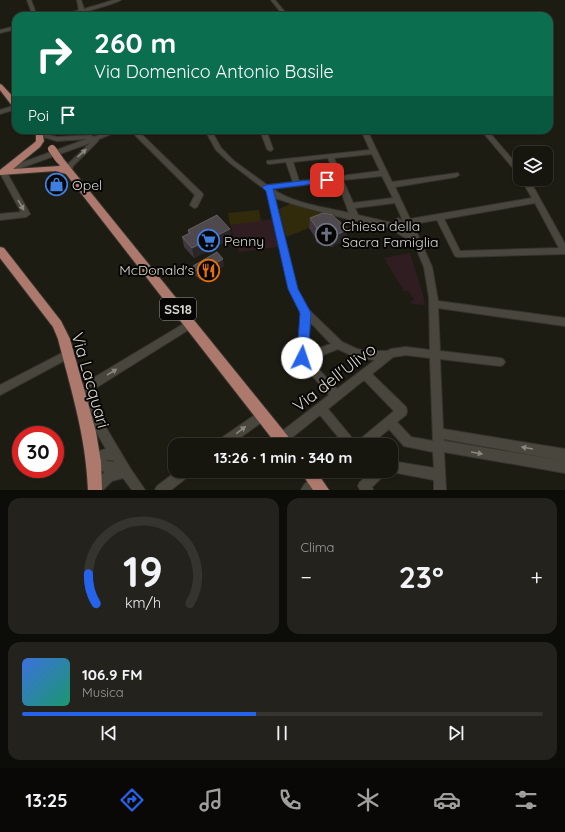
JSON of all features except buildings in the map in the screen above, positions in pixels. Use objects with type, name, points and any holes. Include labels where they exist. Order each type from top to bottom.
[{"type":"main road","points":[[0,86],[12,101]]},
{"type":"main road","points":[[1,173],[37,145],[40,141],[38,134]]},
{"type":"main road","name":"SS18","points":[[40,134],[281,438]]},
{"type":"main road","points":[[1,173],[58,168],[69,172]]},
{"type":"main road","name":"Via Lacquari","points":[[0,251],[57,324],[64,339],[89,432],[94,462],[96,490]]},
{"type":"street","points":[[29,0],[34,12]]},
{"type":"street","points":[[79,0],[82,11]]},
{"type":"street","points":[[78,12],[119,0]]},
{"type":"street","points":[[273,0],[283,12]]},
{"type":"street","points":[[0,32],[12,28]]},
{"type":"street","points":[[0,112],[12,108]]},
{"type":"street","points":[[43,134],[57,139],[100,137]]},
{"type":"street","points":[[0,217],[26,214],[1,173],[44,156],[108,134]]},
{"type":"street","points":[[137,134],[199,195],[194,205]]},
{"type":"street","points":[[210,134],[218,149],[232,162],[268,189],[288,200],[389,226],[410,225],[439,217],[537,200]]},
{"type":"street","points":[[264,134],[270,149]]},
{"type":"street","points":[[366,134],[410,225],[428,267],[433,304],[440,490]]},
{"type":"street","points":[[487,134],[513,164]]},
{"type":"street","points":[[69,172],[70,165],[100,137]]},
{"type":"street","points":[[269,162],[374,152]]},
{"type":"street","points":[[330,156],[355,218]]},
{"type":"street","points":[[289,160],[296,184]]},
{"type":"street","points":[[268,189],[385,173]]},
{"type":"street","points":[[390,185],[456,175]]},
{"type":"street","points":[[439,217],[458,254],[565,251],[530,186]]},
{"type":"street","points":[[268,189],[274,208],[293,289],[306,313],[339,345],[351,352],[365,356],[389,355]]},
{"type":"street","points":[[274,208],[288,200]]},
{"type":"street","points":[[351,206],[397,200]]},
{"type":"street","points":[[398,225],[402,217],[402,209]]},
{"type":"street","points":[[398,225],[417,241]]},
{"type":"street","points":[[433,304],[565,322]]},
{"type":"street","points":[[306,313],[302,358],[336,395]]},
{"type":"street","points":[[139,490],[126,472],[79,392],[190,324]]},
{"type":"street","points":[[302,358],[339,345]]},
{"type":"street","name":"Via dell'Ulivo","points":[[288,438],[320,408],[389,355],[406,351],[500,362]]},
{"type":"street","points":[[0,390],[68,354]]},
{"type":"street","points":[[364,373],[402,411],[370,438]]},
{"type":"street","points":[[320,408],[346,438]]},
{"type":"street","points":[[230,438],[262,414]]},
{"type":"street","points":[[389,422],[408,442],[565,467]]},
{"type":"street","points":[[438,433],[565,455]]},
{"type":"street","points":[[94,462],[104,455],[116,454]]},
{"type":"street","points":[[94,462],[104,466],[116,467],[126,472]]},
{"type":"street","points":[[398,468],[440,475]]},
{"type":"street","points":[[96,490],[105,478],[112,474],[126,472]]},
{"type":"street","points":[[161,490],[177,478]]},
{"type":"street","points":[[367,490],[364,486],[372,478]]},
{"type":"shaded area","points":[[290,204],[337,217],[286,237],[279,209]]},
{"type":"shaded area","points":[[259,210],[261,221],[230,225],[228,213]]},
{"type":"shaded area","points":[[272,219],[279,247],[239,252],[230,225]]},
{"type":"shaded area","points":[[410,253],[425,305],[412,304],[410,302],[414,300],[408,291],[404,291],[384,258]]},
{"type":"place","name":"Opel","points":[[57,185]]},
{"type":"place","name":"Chiesa della Sacra Famiglia","points":[[327,234]]},
{"type":"place","name":"Penny","points":[[208,241]]},
{"type":"place","name":"McDonald's","points":[[209,270]]},
{"type":"route","points":[[302,358],[306,313],[293,289],[270,190],[266,187],[327,180]]}]
